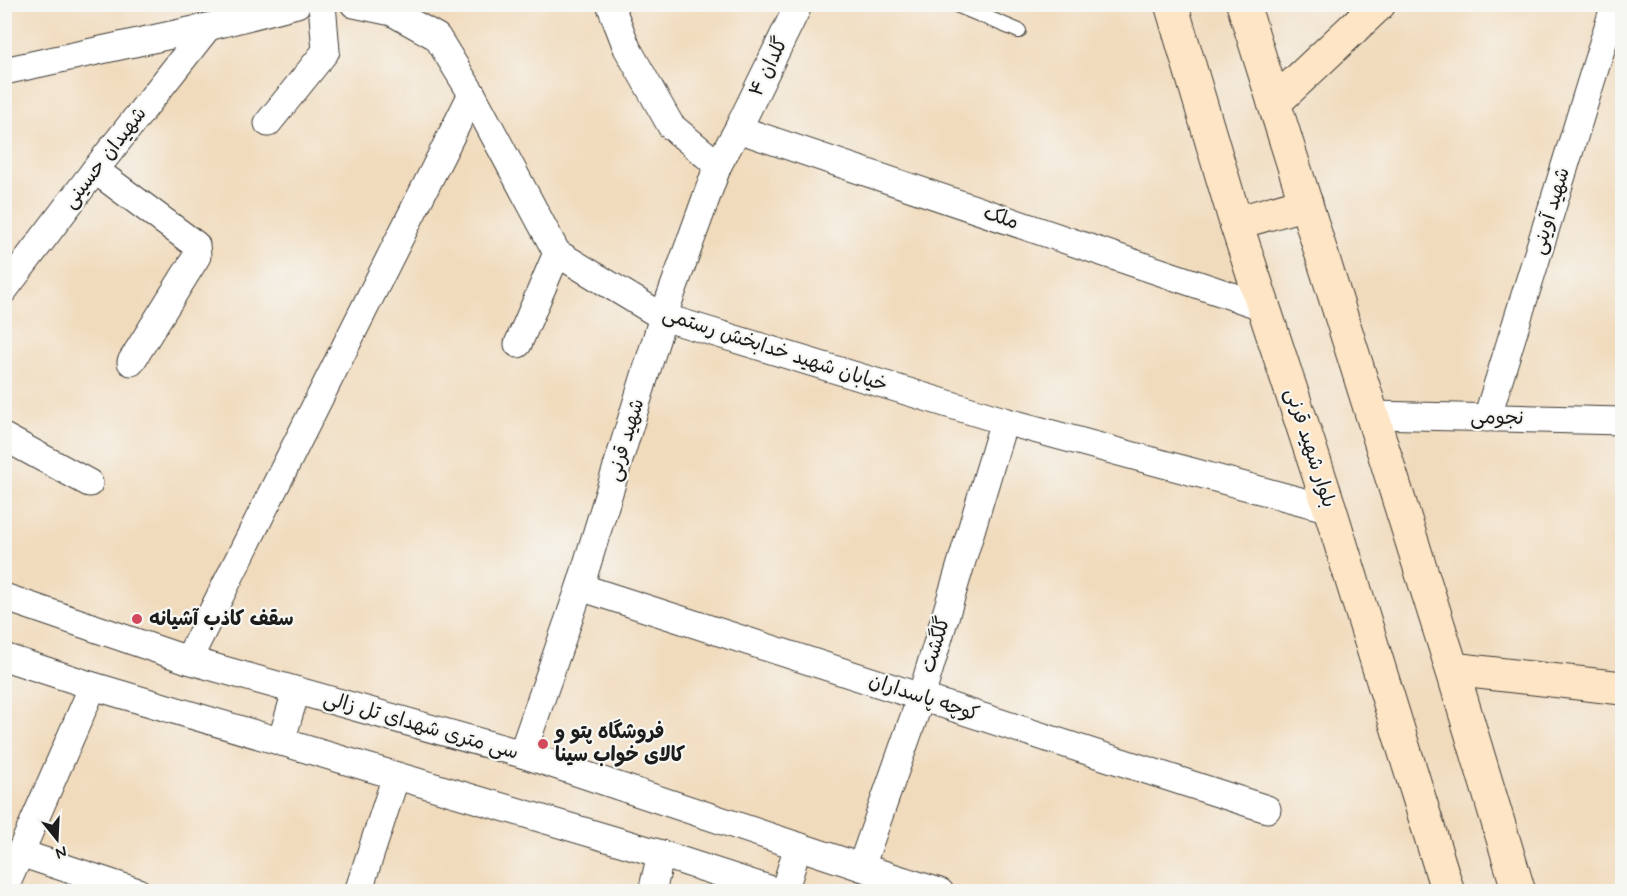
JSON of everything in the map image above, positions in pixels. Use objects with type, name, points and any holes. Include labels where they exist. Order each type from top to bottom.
[{"type":"main road","name":"بلوار شهید قرنی","points":[[1171,4],[1236,223],[1330,509],[1448,891]]},
{"type":"main road","points":[[1243,4],[1452,669],[1519,891]]},
{"type":"main road","points":[[1274,103],[1379,4]]},
{"type":"main road","points":[[1236,223],[1306,203]]},
{"type":"main road","points":[[1452,669],[1623,688]]},
{"type":"street","points":[[4,71],[208,27],[297,4]]},
{"type":"street","points":[[268,123],[326,51],[322,4]]},
{"type":"street","points":[[354,4],[392,12],[437,37],[472,94],[557,253],[518,344]]},
{"type":"street","points":[[609,4],[627,48],[671,126],[718,165]]},
{"type":"street","name":"گلدان ۴","points":[[738,129],[799,4]]},
{"type":"street","points":[[1338,41],[1358,4]]},
{"type":"street","name":"شهید آوینی","points":[[1487,418],[1615,4]]},
{"type":"street","name":"شهیدان حسینی","points":[[4,290],[208,27]]},
{"type":"street","points":[[188,660],[472,94]]},
{"type":"street","name":"شهید قرنی","points":[[522,754],[580,587],[663,317],[718,165],[738,129]]},
{"type":"street","name":"ملک","points":[[738,129],[1264,307]]},
{"type":"street","points":[[95,170],[196,245],[197,256],[131,362]]},
{"type":"street","name":"خیابان شهید خدابخش رستمی","points":[[557,253],[663,317],[1004,421],[1330,509]]},
{"type":"street","name":"نجومی","points":[[1371,415],[1623,421]]},
{"type":"street","name":"گلگشت","points":[[861,867],[921,697],[1004,421]]},
{"type":"street","points":[[4,437],[90,483]]},
{"type":"street","name":"کوچه پاسداران","points":[[580,587],[1267,809]]},
{"type":"street","name":"سی متری شهدای تل زالی","points":[[4,597],[188,660],[522,754],[940,891]]},
{"type":"street","points":[[4,657],[93,686],[661,854],[778,891]]},
{"type":"street","points":[[4,890],[93,686]]},
{"type":"street","points":[[281,742],[296,691]]},
{"type":"street","points":[[358,891],[396,776]]},
{"type":"street","points":[[784,891],[798,846]]},
{"type":"street","points":[[20,853],[138,891]]},
{"type":"street","points":[[652,891],[661,854]]},
{"type":"lane","points":[[954,4],[1019,31]]},
{"type":"place","name":"سقف کاذب آشیانه","points":[[137,619]]},
{"type":"place","name":"فروشگاه پتو و کالای خواب سینا","points":[[543,744]]}]
